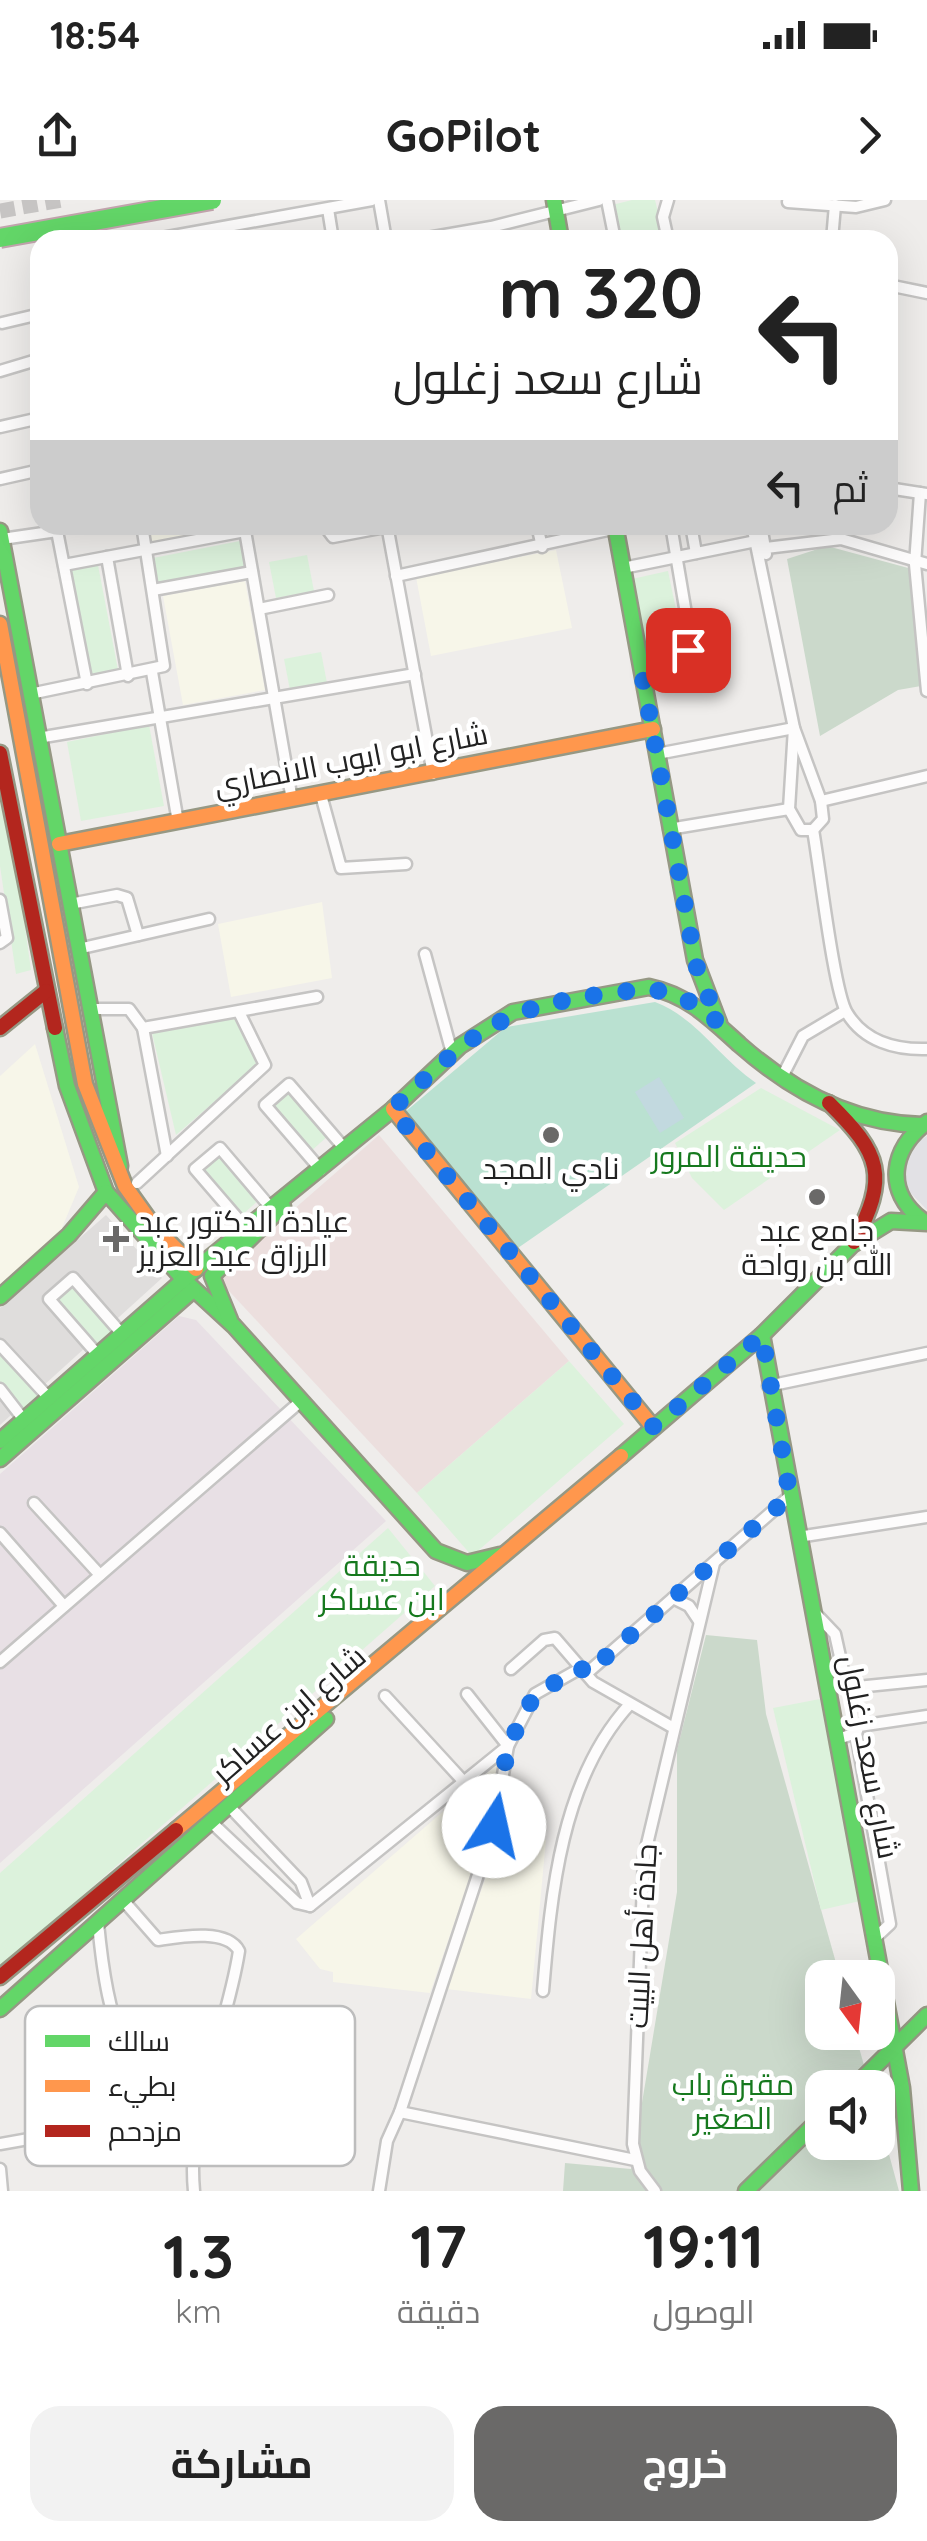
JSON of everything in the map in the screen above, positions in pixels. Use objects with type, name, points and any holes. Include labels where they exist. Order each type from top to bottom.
[{"type":"main road","points":[[45,230],[212,200]]},
{"type":"main road","points":[[554,205],[559,230]]},
{"type":"main road","points":[[0,238],[30,233]]},
{"type":"main road","points":[[1,535],[123,1189]]},
{"type":"main road","points":[[621,535],[623,568],[696,965],[719,1023]]},
{"type":"main road","points":[[0,624],[84,1084],[123,1189]]},
{"type":"main road","name":"شارع ابو ايوب الانصاري","points":[[59,844],[652,729]]},
{"type":"main road","points":[[0,754],[67,1086],[123,1189],[191,1279],[436,1551],[474,1564],[514,1548],[762,1335],[852,1246],[891,1221],[926,1222]]},
{"type":"main road","points":[[234,1326],[212,1276],[294,1194],[452,1053],[513,1012],[649,988],[683,995],[750,1054],[829,1103],[886,1124],[924,1124]]},
{"type":"main road","points":[[0,1028],[46,991]]},
{"type":"main road","points":[[829,1103],[866,1138],[879,1169],[875,1206],[852,1246]]},
{"type":"main road","points":[[392,1109],[654,1427]]},
{"type":"main road","points":[[924,1124],[905,1138],[894,1172],[900,1201],[926,1222]]},
{"type":"main road","points":[[0,1297],[123,1189]]},
{"type":"main road","points":[[0,1459],[245,1227],[294,1194]]},
{"type":"main road","points":[[0,1441],[191,1279]]},
{"type":"main road","name":"شارع سعد زغلول","points":[[762,1335],[768,1386],[812,1610],[847,1736],[879,1960]]},
{"type":"main road","name":"شارع ابن عساكر","points":[[0,2009],[502,1566],[514,1548]]},
{"type":"main road","name":"شارع ابن عساكر","points":[[0,1977],[514,1548]]},
{"type":"main road","points":[[895,2047],[927,2015]]},
{"type":"main road","points":[[872,2070],[892,2050]]},
{"type":"main road","name":"شارع سعد زغلول","points":[[894,2050],[911,2191]]},
{"type":"main road","points":[[746,2191],[805,2134]]},
{"type":"street","points":[[229,230],[375,200],[383,230]]},
{"type":"street","points":[[501,230],[554,205],[599,200]]},
{"type":"street","points":[[606,200],[613,230]]},
{"type":"street","points":[[666,230],[664,217],[668,200]]},
{"type":"street","points":[[788,202],[866,206],[884,200]]},
{"type":"street","points":[[833,230],[835,205]]},
{"type":"street","points":[[328,208],[332,230]]},
{"type":"street","points":[[92,218],[94,230]]},
{"type":"street","points":[[898,286],[927,293]]},
{"type":"street","points":[[2,323],[30,316]]},
{"type":"street","points":[[0,371],[30,362]]},
{"type":"street","points":[[0,428],[30,420]]},
{"type":"street","points":[[0,479],[30,472]]},
{"type":"street","points":[[898,490],[924,494],[921,564],[923,687],[927,691]]},
{"type":"street","points":[[1,535],[30,532]]},
{"type":"street","points":[[56,535],[86,684]]},
{"type":"street","points":[[30,694],[162,668],[166,658],[144,535]]},
{"type":"street","points":[[64,564],[211,535]]},
{"type":"street","points":[[245,535],[292,800]]},
{"type":"street","points":[[391,535],[434,774]]},
{"type":"street","points":[[539,535],[542,547]]},
{"type":"street","points":[[396,576],[587,535]]},
{"type":"street","points":[[642,674],[690,647],[673,535]]},
{"type":"street","points":[[693,535],[696,553]]},
{"type":"street","points":[[756,535],[794,728],[822,801],[823,819],[814,830],[844,1010],[869,1038],[907,1050],[927,1049]]},
{"type":"street","points":[[761,535],[761,550]]},
{"type":"street","points":[[822,535],[822,540]]},
{"type":"street","points":[[623,568],[696,553],[761,550],[822,540],[868,545],[921,564]]},
{"type":"street","points":[[107,556],[128,676]]},
{"type":"street","points":[[153,590],[252,572]]},
{"type":"street","points":[[259,609],[328,595]]},
{"type":"street","points":[[152,672],[178,822]]},
{"type":"street","points":[[38,738],[414,674]]},
{"type":"street","points":[[657,754],[794,728]]},
{"type":"street","points":[[794,728],[789,809],[801,830],[814,830]]},
{"type":"street","points":[[822,801],[927,776]]},
{"type":"street","points":[[321,795],[342,868],[406,864]]},
{"type":"street","points":[[669,828],[789,809]]},
{"type":"street","points":[[70,904],[117,895],[127,898],[138,935]]},
{"type":"street","points":[[0,900],[7,938],[0,943]]},
{"type":"street","points":[[78,949],[209,919]]},
{"type":"street","points":[[425,954],[452,1053]]},
{"type":"street","points":[[143,1028],[317,997]]},
{"type":"street","points":[[90,1009],[129,1009],[143,1028],[167,1156]]},
{"type":"street","points":[[783,1075],[804,1036],[844,1010]]},
{"type":"street","points":[[123,1189],[167,1156],[265,1065],[239,1012]]},
{"type":"street","points":[[321,1170],[264,1105],[289,1084],[345,1149]]},
{"type":"street","points":[[245,1227],[195,1169],[220,1148],[271,1208]]},
{"type":"street","points":[[98,1355],[49,1299],[73,1278],[122,1334]]},
{"type":"street","points":[[0,1345],[49,1398]]},
{"type":"street","points":[[768,1386],[927,1353]]},
{"type":"street","points":[[0,1389],[24,1420]]},
{"type":"street","points":[[0,1662],[301,1400]]},
{"type":"street","points":[[379,2191],[387,2141],[494,1826],[508,1746],[535,1694],[583,1671],[790,1496]]},
{"type":"street","points":[[34,1503],[100,1574]]},
{"type":"street","points":[[798,1537],[927,1517]]},
{"type":"street","points":[[0,1533],[64,1606]]},
{"type":"street","name":"جادة أهل البيت","points":[[635,2160],[642,1879],[672,1728],[714,1563]]},
{"type":"street","points":[[673,1598],[689,1606],[698,1621]]},
{"type":"street","points":[[812,1610],[835,1634],[847,1688],[927,1680]]},
{"type":"street","points":[[511,1669],[550,1637],[560,1641],[583,1671],[672,1728]]},
{"type":"street","points":[[467,1694],[508,1746]]},
{"type":"street","points":[[384,1696],[464,1782]]},
{"type":"street","points":[[543,1992],[552,1889],[580,1792],[597,1747],[630,1704]]},
{"type":"street","points":[[847,1736],[859,1726],[927,1716]]},
{"type":"street","points":[[304,1904],[508,1746]]},
{"type":"street","points":[[228,1805],[301,1882],[304,1904]]},
{"type":"street","points":[[210,1821],[304,1904]]},
{"type":"street","points":[[123,1900],[158,1940],[191,1936],[225,1940],[238,1951],[230,2006]]},
{"type":"street","points":[[98,1923],[104,1979],[113,2006]]},
{"type":"street","points":[[400,2112],[635,2160],[655,2191]]},
{"type":"street","points":[[0,2144],[25,2140]]},
{"type":"street","points":[[194,2191],[195,2166]]},
{"type":"street","points":[[0,2169],[2,2191]]},
{"type":"shaded area","points":[[148,535],[203,535],[150,545]]},
{"type":"shaded area","points":[[556,550],[572,628],[431,656],[416,577]]},
{"type":"shaded area","points":[[245,581],[265,690],[183,705],[163,596]]},
{"type":"shaded area","points":[[322,902],[332,978],[231,997],[218,924]]},
{"type":"shaded area","points":[[35,1044],[79,1187],[59,1235],[0,1288],[0,1076]]},
{"type":"shaded area","points":[[379,1135],[569,1361],[417,1493],[216,1277]]},
{"type":"shaded area","points":[[927,1136],[927,1210],[905,1187],[900,1201],[904,1162],[917,1142]]},
{"type":"shaded area","points":[[106,1215],[162,1278],[0,1425],[0,1308]]},
{"type":"shaded area","points":[[179,1316],[196,1320],[386,1521],[0,1863],[0,1474]]},
{"type":"shaded area","points":[[500,1762],[490,1820],[430,1993],[333,1982],[333,1972],[320,1969],[296,1939]]},
{"type":"shaded area","points":[[501,1835],[546,1840],[531,1999],[446,1989]]},
{"type":"green space","points":[[655,200],[662,230],[618,230],[612,205]]},
{"type":"green space","points":[[240,541],[246,570],[159,587],[153,558]]},
{"type":"green space","points":[[827,546],[912,569],[921,686],[898,690],[820,736],[787,559]]},
{"type":"green space","points":[[307,555],[314,591],[276,598],[269,562]]},
{"type":"green space","points":[[98,565],[119,675],[92,680],[71,570]]},
{"type":"green space","points":[[668,571],[683,643],[648,652],[632,579]]},
{"type":"green space","points":[[321,652],[327,683],[290,690],[284,659]]},
{"type":"green space","points":[[149,725],[164,806],[81,821],[67,742]]},
{"type":"green space","points":[[0,802],[18,877],[31,970],[16,974],[0,866]]},
{"type":"green space","name":"نادي المجد","points":[[655,1002],[696,1028],[756,1083],[515,1250],[405,1112],[506,1027]]},
{"type":"green space","points":[[233,1016],[257,1065],[176,1135],[152,1033]]},
{"type":"green space","name":"حديقة المرور","points":[[761,1088],[840,1130],[724,1210],[692,1178],[675,1143]]},
{"type":"green space","points":[[289,1089],[329,1135],[310,1152],[270,1105]]},
{"type":"green space","points":[[219,1152],[260,1199],[241,1216],[200,1169]]},
{"type":"green space","points":[[73,1282],[114,1329],[95,1345],[54,1298]]},
{"type":"green space","points":[[0,1349],[43,1394],[24,1410],[0,1383]]},
{"type":"green space","points":[[569,1361],[624,1424],[472,1556],[417,1493]]},
{"type":"green space","name":"حديقة ابن عساكر","points":[[388,1528],[435,1586],[0,1968],[0,1873]]},
{"type":"green space","name":"مقبرة باب الصغير","points":[[706,1635],[757,1640],[766,1714],[835,1960],[805,1960],[805,2050],[860,2050],[865,2070],[805,2070],[805,2160],[891,2160],[899,2191],[563,2191],[565,2163],[631,2169],[677,1892],[677,1750]]},
{"type":"green space","points":[[820,1699],[860,1901],[821,1910],[773,1708]]},
{"type":"water","points":[[659,1077],[684,1118],[660,1133],[635,1092]]},
{"type":"tunnel","points":[[0,211],[62,200]]},
{"type":"traffic: fast","points":[[45,230],[212,200]]},
{"type":"traffic: fast","points":[[554,200],[559,230]]},
{"type":"traffic: fast","points":[[0,238],[30,233]]},
{"type":"traffic: fast","points":[[0,531],[120,1166]]},
{"type":"traffic: fast","points":[[617,535],[695,960],[719,1023]]},
{"type":"traffic: fast","points":[[0,1441],[196,1269],[393,1109],[460,1046],[513,1012],[649,987],[698,1009],[780,1076],[824,1102],[871,1118],[922,1125]]},
{"type":"traffic: fast","points":[[55,1028],[67,1086],[106,1192],[184,1280]]},
{"type":"traffic: fast","points":[[922,1220],[902,1196],[897,1170],[906,1145],[927,1122]]},
{"type":"traffic: fast","points":[[0,1297],[69,1235],[106,1192]]},
{"type":"traffic: fast","points":[[230,1320],[212,1276],[283,1206]]},
{"type":"traffic: fast","points":[[621,1456],[762,1335],[852,1245],[891,1221],[927,1223]]},
{"type":"traffic: fast","points":[[184,1280],[234,1326],[436,1551],[467,1563],[500,1555]]},
{"type":"traffic: fast","points":[[0,1459],[193,1290]]},
{"type":"traffic: fast","points":[[762,1335],[902,2088],[911,2191]]},
{"type":"traffic: fast","points":[[0,2009],[326,1719]]},
{"type":"traffic: fast","points":[[871,2070],[927,2015]]},
{"type":"traffic: fast","points":[[746,2191],[805,2134]]},
{"type":"traffic: slow","points":[[0,624],[85,1084],[125,1186],[155,1228],[196,1269]]},
{"type":"traffic: slow","points":[[59,844],[653,729]]},
{"type":"traffic: slow","points":[[393,1109],[653,1427]]},
{"type":"traffic: slow","points":[[176,1830],[621,1456]]},
{"type":"traffic: jam","points":[[0,753],[55,1028]]},
{"type":"traffic: jam","points":[[0,1028],[46,991]]},
{"type":"traffic: jam","points":[[829,1103],[860,1137],[874,1167],[872,1200],[854,1242]]},
{"type":"traffic: jam","points":[[0,1977],[176,1830]]},
{"type":"place","name":"نادي المجد","points":[[551,1135]]},
{"type":"place","name":"جامع عبد الله بن رواحة","points":[[817,1197]]},
{"type":"place","name":"عيادة الدكتور عبد الرزاق عبد العزيز","points":[[116,1239]]},
{"type":"route","points":[[494,1826],[508,1746],[535,1694],[581,1668],[586,1674],[790,1496],[762,1335],[654,1427],[392,1109],[460,1046],[513,1012],[649,988],[683,995],[719,1023],[696,965],[642,674],[688,650]]}]
